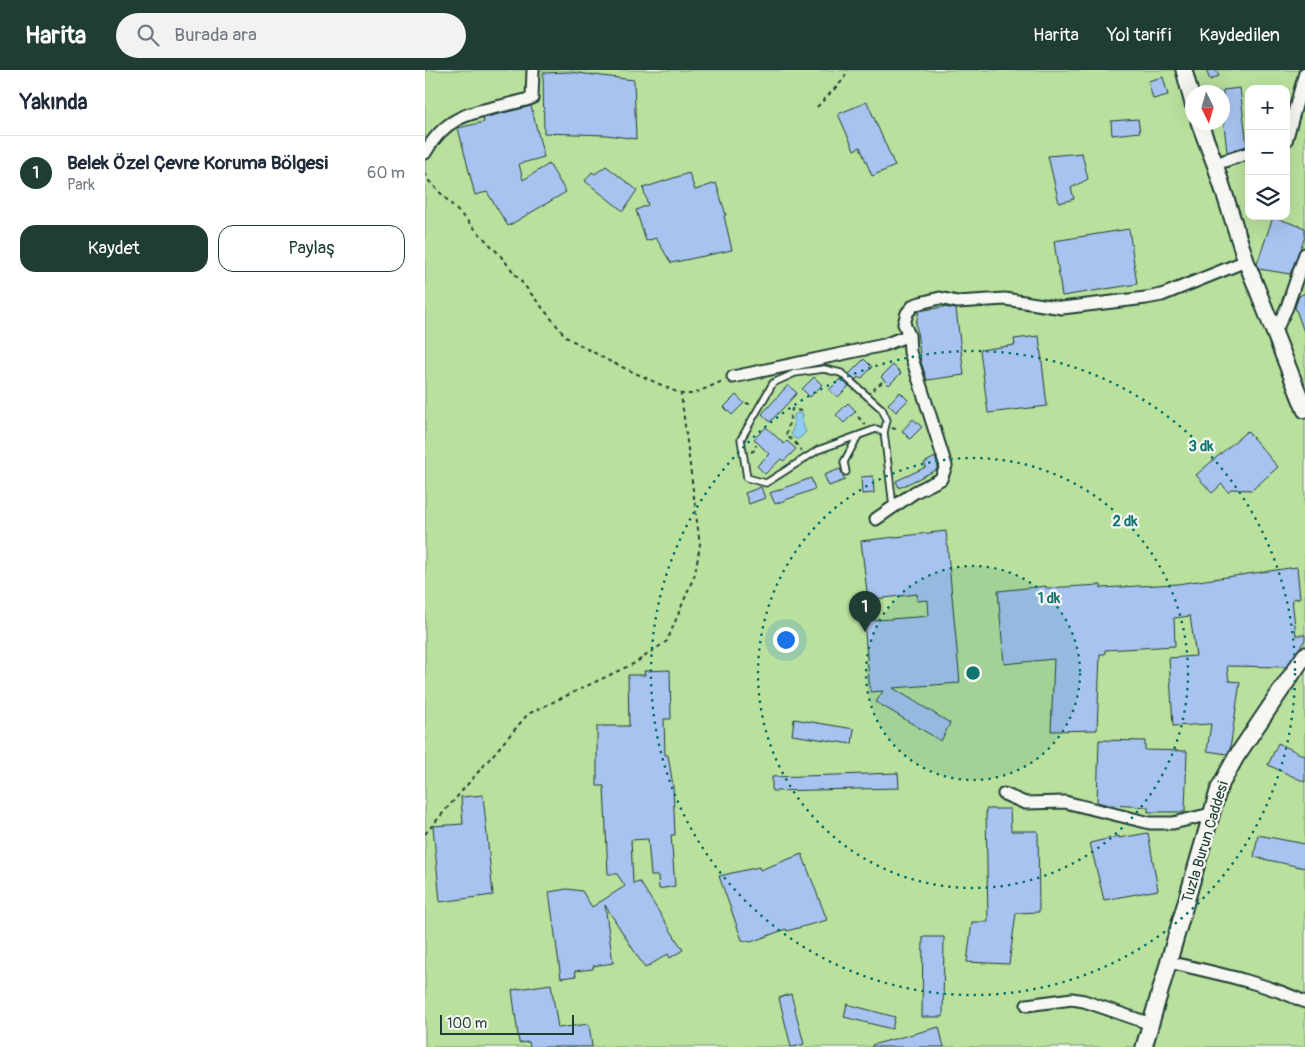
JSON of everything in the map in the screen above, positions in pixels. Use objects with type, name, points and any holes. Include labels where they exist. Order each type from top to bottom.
[{"type":"main road","points":[[1184,70],[1188,85]]},
{"type":"main road","points":[[1202,130],[1246,261],[1305,410]]},
{"type":"main road","name":"Tuzla Burun Caddesi","points":[[1143,1047],[1219,788],[1236,757],[1305,655]]},
{"type":"street","points":[[425,153],[433,139],[448,123],[474,112],[532,98],[533,70]]},
{"type":"street","points":[[1289,130],[1305,73]]},
{"type":"street","points":[[1215,164],[1245,154]]},
{"type":"street","points":[[1274,334],[1287,307],[1305,254]]},
{"type":"street","points":[[876,519],[893,506],[941,479],[946,466],[917,380],[910,352],[909,335],[904,324],[907,313],[913,305],[940,298],[957,302],[999,299],[1062,308],[1146,298],[1162,295],[1246,261]]},
{"type":"street","points":[[733,377],[884,345],[909,335]]},
{"type":"street","points":[[1004,794],[1025,803],[1065,802],[1150,823],[1181,822],[1211,814]]},
{"type":"street","points":[[1169,962],[1262,984],[1288,993],[1305,1002]]},
{"type":"street","points":[[1027,1005],[1072,1000],[1084,1001],[1151,1024]]},
{"type":"lane","points":[[885,432],[876,429],[818,450],[766,483],[747,478],[741,439],[773,383],[795,373],[823,369],[841,373],[882,409],[887,420],[885,432],[893,506]]},
{"type":"lane","points":[[846,472],[844,462],[858,436]]},
{"type":"path","points":[[817,107],[845,78],[847,70]]},
{"type":"path","points":[[425,173],[429,181],[499,254],[566,337],[609,361],[681,394],[693,394],[733,377]]},
{"type":"path","points":[[867,395],[882,382]]},
{"type":"path","points":[[425,834],[528,714],[635,663],[667,641],[695,574],[700,545],[681,394]]},
{"type":"path","points":[[805,412],[792,409],[786,436],[794,441],[806,458]]},
{"type":"path","points":[[858,417],[871,431]]},
{"type":"path","points":[[743,454],[755,450],[756,445]]},
{"type":"green space","points":[[425,70],[1305,70],[1305,1047],[425,1047]]},
{"type":"water","points":[[797,413],[803,414],[802,423],[806,432],[799,439],[795,439],[791,434],[794,425],[794,415]]},
{"type":"building","points":[[1206,70],[1216,70],[1219,76],[1210,80]]},
{"type":"building","points":[[570,72],[634,80],[636,139],[607,135],[544,133],[543,73]]},
{"type":"building","points":[[1163,77],[1168,95],[1153,99],[1148,81]]},
{"type":"building","points":[[1240,88],[1245,147],[1227,152],[1225,130],[1230,130],[1230,89]]},
{"type":"building","points":[[867,102],[895,166],[872,176],[860,147],[854,150],[838,114]]},
{"type":"building","points":[[531,106],[544,157],[519,164],[523,180],[549,164],[566,192],[508,226],[487,192],[475,195],[458,128],[484,122],[483,118]]},
{"type":"building","points":[[1138,119],[1140,132],[1112,135],[1111,121]]},
{"type":"building","points":[[1082,153],[1088,179],[1071,188],[1074,199],[1059,203],[1048,156]]},
{"type":"building","points":[[606,166],[637,190],[623,211],[585,181],[592,172],[595,174]]},
{"type":"building","points":[[689,173],[695,190],[716,183],[726,215],[724,216],[732,250],[671,263],[656,238],[646,241],[636,210],[648,205],[643,188]]},
{"type":"building","points":[[1272,220],[1282,220],[1305,228],[1305,237],[1290,274],[1259,269],[1257,264]]},
{"type":"building","points":[[1129,229],[1137,284],[1062,296],[1054,241]]},
{"type":"building","points":[[1305,293],[1304,332],[1295,307],[1299,296]]},
{"type":"building","points":[[943,307],[956,309],[964,375],[927,380],[921,362],[916,323],[919,311]]},
{"type":"building","points":[[1039,336],[1047,406],[988,413],[980,350],[1015,345],[1014,339]]},
{"type":"building","points":[[864,359],[872,367],[861,379],[858,377],[856,380],[849,374]]},
{"type":"building","points":[[893,365],[901,373],[889,385],[881,377]]},
{"type":"building","points":[[814,377],[822,385],[810,397],[802,389]]},
{"type":"building","points":[[840,379],[849,386],[838,397],[829,390]]},
{"type":"building","points":[[788,385],[797,393],[770,422],[762,414]]},
{"type":"building","points":[[900,392],[908,400],[896,412],[888,404]]},
{"type":"building","points":[[736,395],[744,403],[732,415],[724,407]]},
{"type":"building","points":[[848,403],[856,411],[844,423],[836,415]]},
{"type":"building","points":[[913,419],[922,427],[910,439],[902,431]]},
{"type":"building","points":[[766,427],[784,444],[787,441],[796,449],[784,461],[781,459],[765,474],[757,466],[769,454],[754,439]]},
{"type":"building","points":[[1247,431],[1278,467],[1252,490],[1231,489],[1228,492],[1222,484],[1212,493],[1196,475]]},
{"type":"building","points":[[935,457],[938,466],[936,470],[899,488],[896,481],[926,467],[924,463]]},
{"type":"building","points":[[840,469],[845,480],[829,486],[824,475]]},
{"type":"building","points":[[873,476],[874,493],[862,494],[861,477]]},
{"type":"building","points":[[811,478],[815,489],[775,504],[770,493]]},
{"type":"building","points":[[761,487],[765,498],[749,504],[745,493]]},
{"type":"building","points":[[946,531],[960,683],[893,688],[950,723],[941,741],[876,702],[883,691],[870,692],[864,621],[929,616],[928,600],[917,601],[917,594],[868,600],[861,541]]},
{"type":"building","points":[[1297,567],[1300,598],[1292,599],[1296,635],[1305,635],[1305,640],[1286,667],[1227,666],[1229,681],[1240,682],[1230,749],[1227,754],[1207,751],[1211,724],[1173,726],[1169,658],[1196,656],[1190,616],[1174,618],[1175,646],[1105,650],[1105,654],[1100,654],[1097,730],[1051,731],[1054,659],[1004,664],[998,591],[1046,586],[1046,588],[1101,585],[1101,588],[1177,584]]},
{"type":"building","points":[[670,670],[671,719],[664,719],[665,755],[668,755],[673,786],[675,835],[671,835],[675,886],[659,889],[658,876],[651,876],[648,839],[631,840],[633,883],[640,882],[683,950],[670,958],[668,954],[645,968],[605,905],[613,963],[593,966],[593,969],[575,971],[576,976],[561,978],[549,892],[567,889],[582,891],[592,907],[625,886],[617,874],[608,874],[604,786],[597,786],[597,726],[629,726],[628,675],[645,675],[644,671]]},
{"type":"building","points":[[794,719],[854,729],[852,744],[792,735]]},
{"type":"building","points":[[1099,740],[1145,741],[1145,750],[1187,751],[1185,812],[1148,812],[1148,807],[1109,805],[1097,802]]},
{"type":"building","points":[[1278,743],[1305,756],[1305,782],[1268,765]]},
{"type":"building","points":[[898,773],[899,788],[772,791],[772,777]]},
{"type":"building","points":[[483,795],[493,895],[440,902],[433,826],[463,824],[461,797]]},
{"type":"building","points":[[986,809],[1010,809],[1011,831],[1038,831],[1039,912],[1016,913],[1009,964],[967,962],[972,922],[988,922]]},
{"type":"building","points":[[1148,833],[1158,890],[1104,900],[1090,843],[1119,836],[1119,838]]},
{"type":"building","points":[[1258,835],[1305,844],[1305,868],[1254,857]]},
{"type":"building","points":[[802,854],[827,920],[787,931],[786,929],[751,942],[742,940],[719,876],[759,867],[760,870]]},
{"type":"building","points":[[923,937],[944,937],[943,1017],[922,1017]]},
{"type":"building","points":[[551,984],[558,1028],[589,1024],[592,1047],[530,1047],[529,1042],[519,1043],[512,990]]},
{"type":"building","points":[[791,994],[804,1044],[793,1047],[791,1047],[779,998]]},
{"type":"building","points":[[847,1004],[895,1017],[892,1029],[844,1017]]},
{"type":"building","points":[[939,1027],[944,1047],[872,1047],[872,1045]]},
{"type":"place","name":"Belek Özel Çevre Koruma Bölgesi","points":[[865,632]]}]
